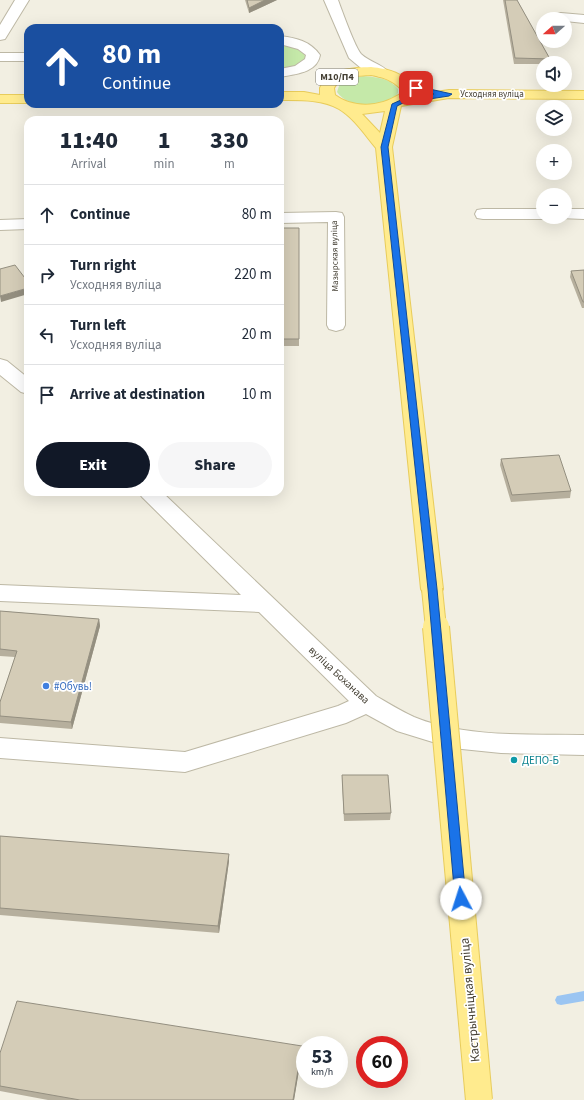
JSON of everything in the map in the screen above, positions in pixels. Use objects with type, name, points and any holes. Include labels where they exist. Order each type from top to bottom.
[{"type":"main road","name":"М10/П4","points":[[284,95],[359,72],[382,73],[393,76],[403,82]]},
{"type":"main road","name":"М10/П4","points":[[335,79],[328,86],[327,92],[330,97],[340,104]]},
{"type":"main road","name":"Усходняя вуліца","points":[[403,82],[429,92],[449,94],[584,95]]},
{"type":"main road","points":[[384,147],[398,103],[407,96],[408,89],[403,82]]},
{"type":"main road","name":"Усходняя вуліца","points":[[398,103],[449,94]]},
{"type":"main road","name":"М10/П4","points":[[284,96],[304,96],[370,109],[398,103]]},
{"type":"main road","points":[[0,99],[24,99]]},
{"type":"main road","points":[[340,104],[361,120],[384,147]]},
{"type":"main road","name":"Кастрычніцкая вуліца","points":[[384,147],[432,589],[479,1100]]},
{"type":"street","points":[[0,36],[22,0]]},
{"type":"street","points":[[331,0],[354,55],[366,65],[382,73]]},
{"type":"street","points":[[572,18],[584,19]]},
{"type":"street","points":[[284,41],[294,42],[305,47],[312,55],[312,61],[300,69],[284,72]]},
{"type":"street","points":[[335,79],[349,65],[354,55]]},
{"type":"street","points":[[0,57],[24,57]]},
{"type":"street","points":[[483,214],[536,214]]},
{"type":"street","points":[[572,214],[584,214]]},
{"type":"street","name":"Мазырская вуліца","points":[[284,218],[336,217],[336,325]]},
{"type":"street","points":[[0,225],[24,224]]},
{"type":"street","points":[[0,365],[24,385]]},
{"type":"street","name":"вуліца Боханава","points":[[153,496],[368,703],[406,724],[452,738],[501,743],[584,745]]},
{"type":"street","points":[[0,593],[265,604]]},
{"type":"street","points":[[0,748],[185,762],[346,713],[368,703]]},
{"type":"green space","points":[[284,46],[293,47],[304,52],[306,60],[297,67],[284,69]]},
{"type":"green space","points":[[363,76],[387,80],[395,85],[398,89],[398,93],[392,99],[385,102],[376,105],[367,105],[349,102],[342,98],[337,92],[340,83]]},
{"type":"building","points":[[247,0],[265,0],[249,8]]},
{"type":"building","points":[[505,0],[517,0],[536,34],[536,48],[544,48],[548,56],[536,56],[536,59],[515,58]]},
{"type":"building","points":[[284,228],[299,228],[299,339],[284,339]]},
{"type":"building","points":[[15,265],[24,277],[24,289],[0,296],[0,269]]},
{"type":"building","points":[[584,270],[584,302],[583,302],[571,271]]},
{"type":"building","points":[[559,455],[571,491],[512,495],[501,459]]},
{"type":"building","name":"#Обувь!","points":[[0,611],[99,619],[71,722],[0,716],[0,702],[17,651],[0,649]]},
{"type":"building","points":[[342,775],[388,775],[391,813],[344,814]]},
{"type":"building","points":[[0,836],[229,854],[218,926],[0,908]]},
{"type":"building","points":[[17,1001],[296,1045],[296,1082],[293,1100],[80,1100],[0,1086],[0,1053]]},
{"type":"waterway","points":[[561,1000],[584,996]]},
{"type":"place","name":"#Обувь!","points":[[46,686]]},
{"type":"place","name":"ДЕПО-Б","points":[[514,760]]},
{"type":"route","points":[[416,88],[429,92],[449,94],[416,98],[394,105],[384,147],[432,589],[461,899]]}]
